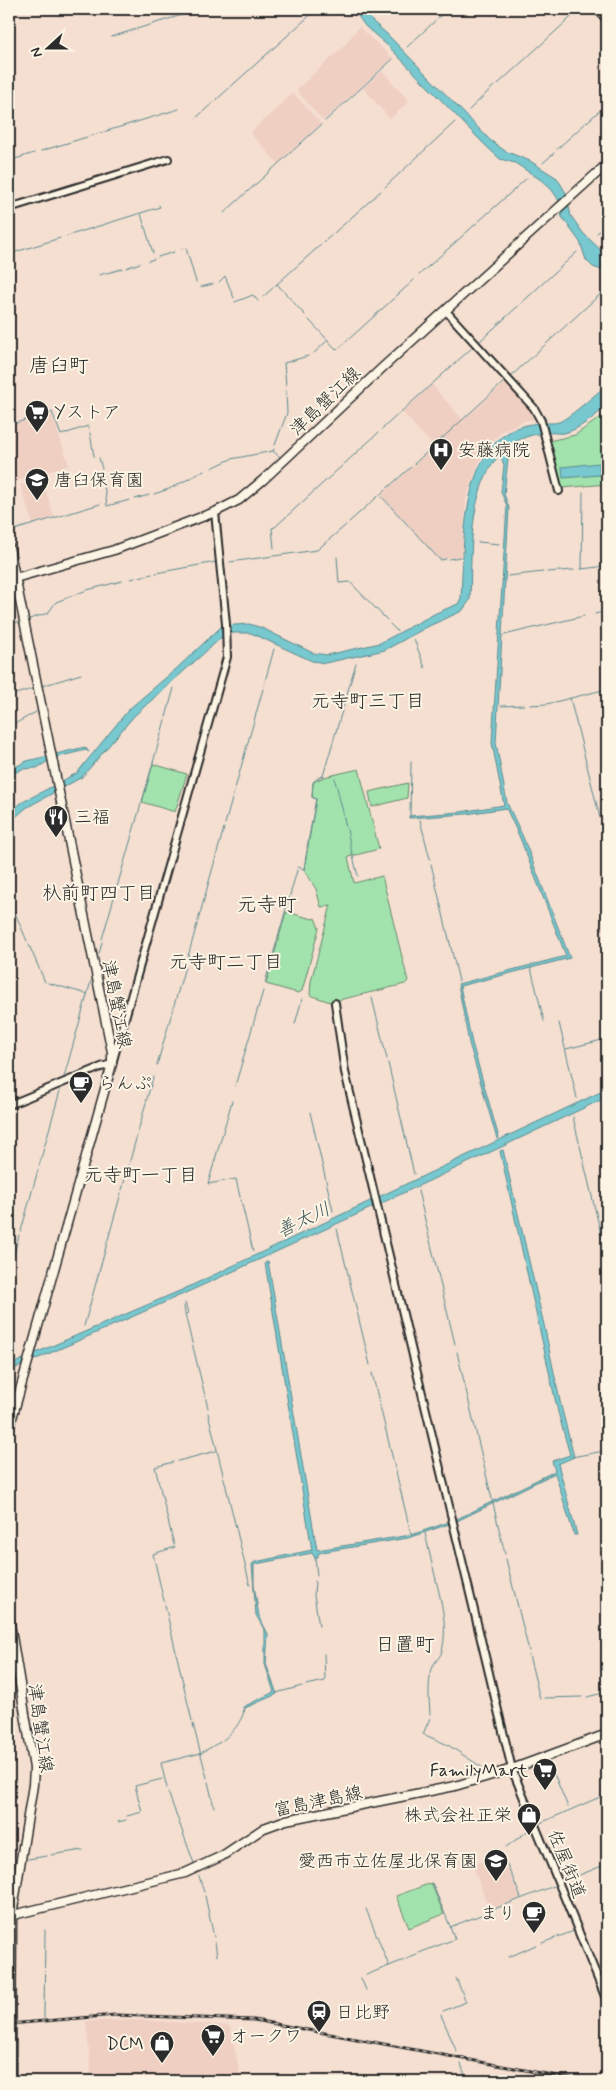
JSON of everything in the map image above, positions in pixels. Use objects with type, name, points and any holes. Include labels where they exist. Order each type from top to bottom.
[{"type":"main road","name":"津島蟹江線","points":[[12,580],[114,550],[233,504],[263,480],[382,368],[607,164]]},
{"type":"main road","name":"津島蟹江線","points":[[9,547],[12,580],[52,757],[112,1052],[112,1064],[9,1429]]},
{"type":"main road","name":"津島蟹江線","points":[[9,1618],[34,1768],[33,1785],[10,1915],[11,2081]]},
{"type":"main road","name":"富島津島線","points":[[10,1915],[184,1873],[222,1856],[264,1828],[286,1820],[454,1787],[512,1769],[607,1734]]},
{"type":"street","points":[[598,9],[607,20]]},
{"type":"street","points":[[9,208],[168,159]]},
{"type":"street","points":[[446,311],[534,408],[541,421],[559,491]]},
{"type":"street","points":[[9,1105],[101,1066],[112,1064],[224,675],[227,657],[227,638],[216,512]]},
{"type":"street","name":"佐屋街道","points":[[335,1003],[345,1072],[512,1769],[607,2001]]},
{"type":"shaded area","points":[[359,27],[393,58],[323,121],[297,89],[342,48]]},
{"type":"shaded area","points":[[382,71],[409,101],[390,119],[363,88]]},
{"type":"shaded area","points":[[293,93],[321,124],[278,163],[250,133]]},
{"type":"shaded area","name":"安藤病院","points":[[506,382],[530,409],[534,419],[524,421],[501,432],[483,452],[466,499],[462,556],[440,560],[381,495],[434,447],[402,412],[432,385],[463,420]]},
{"type":"shaded area","points":[[51,412],[69,465],[9,483],[9,415],[13,424]]},
{"type":"shaded area","name":"唐臼保育園","points":[[42,478],[54,517],[33,524],[20,485]]},
{"type":"shaded area","name":"愛西市立佐屋北保育園","points":[[500,1851],[520,1898],[489,1910],[473,1866]]},
{"type":"shaded area","points":[[144,2020],[230,2026],[241,2081],[92,2081],[86,2021]]},
{"type":"green space","points":[[607,413],[607,484],[562,488],[549,441],[575,435]]},
{"type":"green space","points":[[153,764],[187,774],[175,812],[142,802]]},
{"type":"green space","points":[[359,769],[379,849],[348,857],[354,883],[382,876],[408,981],[405,984],[330,1002],[310,995],[311,981],[331,905],[321,907],[316,889],[304,869],[316,799],[312,797],[313,782],[324,777]]},
{"type":"green space","points":[[408,783],[407,798],[372,807],[369,792]]},
{"type":"green space","points":[[286,912],[315,918],[319,928],[302,991],[298,993],[266,984]]},
{"type":"green space","points":[[431,1883],[444,1914],[409,1928],[396,1896]]},
{"type":"water","points":[[353,9],[363,9],[372,21],[490,140],[505,151],[530,161],[557,178],[566,193],[571,216],[583,233],[607,256],[607,272],[593,267],[586,260],[580,242],[562,217],[558,199],[552,190],[541,180],[515,163],[500,159],[388,46],[365,26]]},
{"type":"water","points":[[607,385],[607,406],[581,426],[564,433],[531,435],[505,448],[508,459],[504,494],[509,508],[496,743],[507,803],[523,837],[570,958],[460,986],[472,1043],[499,1138],[497,1139],[469,1043],[458,984],[566,956],[520,838],[506,808],[466,814],[409,818],[409,816],[460,812],[504,805],[492,743],[507,506],[501,492],[504,465],[500,454],[489,469],[477,505],[473,524],[470,600],[462,611],[429,626],[385,650],[325,663],[312,661],[251,633],[233,633],[223,636],[134,716],[82,777],[26,808],[9,823],[9,814],[21,803],[77,773],[129,709],[222,626],[249,624],[262,628],[313,653],[327,655],[380,643],[436,613],[458,604],[461,598],[468,504],[484,458],[497,441],[515,429],[531,424],[559,422],[576,411]]},
{"type":"water","points":[[599,463],[600,475],[563,478],[562,467]]},
{"type":"water","points":[[85,747],[89,752],[86,750],[53,758],[37,768],[22,769],[9,776],[9,770],[27,761]]},
{"type":"water","points":[[607,1089],[607,1097],[533,1132],[234,1271],[9,1371],[9,1366],[31,1355],[184,1289]]},
{"type":"water","points":[[503,1150],[574,1457],[558,1464],[577,1535],[574,1535],[555,1473],[455,1522],[408,1538],[322,1552],[315,1558],[312,1553],[254,1565],[254,1585],[259,1616],[268,1634],[266,1664],[277,1694],[245,1708],[244,1712],[243,1707],[274,1692],[265,1664],[265,1631],[256,1615],[252,1564],[312,1550],[265,1263],[268,1261],[317,1550],[411,1535],[455,1520],[555,1471],[552,1461],[570,1455],[558,1412],[500,1151]]},
{"type":"waterway","points":[[111,37],[201,9]]},
{"type":"waterway","points":[[196,118],[317,9]]},
{"type":"waterway","points":[[438,18],[448,9]]},
{"type":"waterway","points":[[498,84],[580,9]]},
{"type":"waterway","points":[[407,47],[435,21]]},
{"type":"waterway","points":[[325,121],[393,59]]},
{"type":"waterway","points":[[469,110],[494,86]]},
{"type":"waterway","points":[[557,149],[607,104]]},
{"type":"waterway","points":[[41,151],[179,109]]},
{"type":"waterway","points":[[385,187],[455,122]]},
{"type":"waterway","points":[[224,213],[321,125]]},
{"type":"waterway","points":[[9,161],[34,153]]},
{"type":"waterway","points":[[543,163],[554,153]]},
{"type":"waterway","points":[[419,275],[527,178]]},
{"type":"waterway","points":[[277,284],[381,191]]},
{"type":"waterway","points":[[67,236],[160,207],[159,205]]},
{"type":"waterway","points":[[141,214],[153,253]]},
{"type":"waterway","points":[[597,233],[607,224]]},
{"type":"waterway","points":[[9,254],[60,238]]},
{"type":"waterway","points":[[182,249],[186,248],[196,282]]},
{"type":"waterway","points":[[158,257],[174,252]]},
{"type":"waterway","points":[[480,341],[577,252]]},
{"type":"waterway","points":[[148,261],[154,259]]},
{"type":"waterway","points":[[126,268],[140,263]]},
{"type":"waterway","points":[[99,275],[122,269]]},
{"type":"waterway","points":[[219,282],[225,276],[234,298]]},
{"type":"waterway","points":[[309,320],[337,350],[414,280]]},
{"type":"waterway","points":[[201,287],[213,284]]},
{"type":"waterway","points":[[263,297],[277,284],[305,315]]},
{"type":"waterway","points":[[509,378],[607,288]]},
{"type":"waterway","points":[[235,302],[253,295],[258,301]]},
{"type":"waterway","points":[[314,353],[328,340]]},
{"type":"waterway","points":[[382,429],[473,347]]},
{"type":"waterway","points":[[286,385],[284,363],[308,356]]},
{"type":"waterway","points":[[512,377],[532,401]]},
{"type":"waterway","points":[[414,464],[506,380]]},
{"type":"waterway","points":[[275,445],[287,413],[286,391]]},
{"type":"waterway","points":[[537,407],[546,419]]},
{"type":"waterway","points":[[12,424],[52,412],[61,435],[88,426],[89,429]]},
{"type":"waterway","points":[[90,433],[94,456]]},
{"type":"waterway","points":[[274,548],[272,528],[378,433]]},
{"type":"waterway","points":[[274,449],[273,451],[280,457]]},
{"type":"waterway","points":[[212,468],[231,459],[273,451]]},
{"type":"waterway","points":[[99,458],[102,469]]},
{"type":"waterway","points":[[349,522],[411,467]]},
{"type":"waterway","points":[[154,494],[169,489],[204,471]]},
{"type":"waterway","points":[[104,484],[107,506],[130,500]]},
{"type":"waterway","points":[[582,569],[583,492]]},
{"type":"waterway","points":[[135,499],[149,495]]},
{"type":"waterway","points":[[382,497],[440,560],[446,559]]},
{"type":"waterway","points":[[11,531],[100,504]]},
{"type":"waterway","points":[[230,562],[317,550],[346,525]]},
{"type":"waterway","points":[[478,542],[499,544]]},
{"type":"waterway","points":[[337,557],[339,583],[350,582],[387,620]]},
{"type":"waterway","points":[[449,559],[460,557]]},
{"type":"waterway","points":[[156,573],[216,562]]},
{"type":"waterway","points":[[581,569],[607,566]]},
{"type":"waterway","points":[[547,572],[574,570]]},
{"type":"waterway","points":[[508,576],[543,572]]},
{"type":"waterway","points":[[139,577],[152,574]]},
{"type":"waterway","points":[[131,579],[135,578]]},
{"type":"waterway","points":[[29,619],[48,613],[56,602],[87,590],[122,581]]},
{"type":"waterway","points":[[595,614],[607,611]]},
{"type":"waterway","points":[[504,635],[584,616]]},
{"type":"waterway","points":[[9,625],[18,622]]},
{"type":"waterway","points":[[390,624],[397,631]]},
{"type":"waterway","points":[[414,639],[425,668]]},
{"type":"waterway","points":[[264,685],[274,649]]},
{"type":"waterway","points":[[343,708],[356,663]]},
{"type":"waterway","points":[[42,686],[81,674]]},
{"type":"waterway","points":[[166,717],[174,688]]},
{"type":"waterway","points":[[9,696],[32,689]]},
{"type":"waterway","points":[[225,824],[263,689]]},
{"type":"waterway","points":[[530,705],[547,704],[603,690]]},
{"type":"waterway","points":[[570,698],[600,818]]},
{"type":"waterway","points":[[501,706],[524,705]]},
{"type":"waterway","points":[[307,848],[316,799],[312,797],[313,784],[316,779],[323,776],[342,711]]},
{"type":"waterway","points":[[9,727],[36,712]]},
{"type":"waterway","points":[[142,802],[165,720]]},
{"type":"waterway","points":[[410,816],[411,762]]},
{"type":"waterway","points":[[335,778],[336,785]]},
{"type":"waterway","points":[[337,787],[339,796]]},
{"type":"waterway","points":[[339,797],[343,812]]},
{"type":"waterway","points":[[102,939],[141,804]]},
{"type":"waterway","points":[[343,813],[346,828]]},
{"type":"waterway","points":[[420,820],[430,859]]},
{"type":"waterway","points":[[601,823],[607,850]]},
{"type":"waterway","points":[[187,960],[224,828]]},
{"type":"waterway","points":[[347,829],[350,844]]},
{"type":"waterway","points":[[350,845],[358,876]]},
{"type":"waterway","points":[[265,983],[298,867],[304,869],[307,851]]},
{"type":"waterway","points":[[431,864],[459,981]]},
{"type":"waterway","points":[[9,899],[27,941]]},
{"type":"waterway","points":[[99,954],[102,942]]},
{"type":"waterway","points":[[29,945],[45,982]]},
{"type":"waterway","points":[[157,1065],[185,967]]},
{"type":"waterway","points":[[531,968],[544,1021]]},
{"type":"waterway","points":[[64,1077],[91,981]]},
{"type":"waterway","points":[[48,983],[87,994]]},
{"type":"waterway","points":[[235,1086],[263,991]]},
{"type":"waterway","points":[[372,998],[387,1059]]},
{"type":"waterway","points":[[295,1024],[302,999]]},
{"type":"waterway","points":[[559,1023],[577,1098]]},
{"type":"waterway","points":[[566,1049],[606,1039]]},
{"type":"waterway","points":[[388,1063],[414,1174]]},
{"type":"waterway","points":[[122,1190],[153,1077]]},
{"type":"waterway","points":[[39,1166],[61,1087]]},
{"type":"waterway","points":[[232,1101],[208,1184],[236,1179],[240,1197]]},
{"type":"waterway","name":"善太川","points":[[310,1112],[333,1211]]},
{"type":"waterway","points":[[573,1117],[607,1259]]},
{"type":"waterway","points":[[21,1231],[38,1170]]},
{"type":"waterway","points":[[418,1191],[455,1344]]},
{"type":"waterway","points":[[84,1326],[121,1193]]},
{"type":"waterway","points":[[241,1200],[253,1251]]},
{"type":"waterway","points":[[337,1229],[370,1365]]},
{"type":"waterway","points":[[14,1255],[19,1235]]},
{"type":"waterway","points":[[185,1303],[188,1313],[185,1314],[208,1408]]},
{"type":"waterway","points":[[184,1306],[185,1313]]},
{"type":"waterway","points":[[457,1352],[505,1554]]},
{"type":"waterway","points":[[372,1373],[411,1534]]},
{"type":"waterway","points":[[208,1413],[250,1585]]},
{"type":"waterway","points":[[178,1461],[216,1451]]},
{"type":"waterway","points":[[572,1457],[604,1451]]},
{"type":"waterway","points":[[173,1462],[155,1467],[174,1545]]},
{"type":"waterway","points":[[425,1533],[432,1564]]},
{"type":"waterway","points":[[164,1601],[153,1554],[175,1547]]},
{"type":"waterway","points":[[315,1557],[317,1576]]},
{"type":"waterway","points":[[506,1559],[529,1651]]},
{"type":"waterway","points":[[430,1714],[430,1675],[434,1664],[440,1656],[444,1640],[444,1619],[433,1567]]},
{"type":"waterway","points":[[315,1581],[314,1595],[319,1626]]},
{"type":"waterway","points":[[165,1605],[192,1721]]},
{"type":"waterway","points":[[306,1685],[325,1681],[324,1654]]},
{"type":"waterway","points":[[529,1655],[540,1699]]},
{"type":"waterway","points":[[276,1693],[302,1686]]},
{"type":"waterway","points":[[587,1697],[607,1692],[607,1729]]},
{"type":"waterway","points":[[544,1698],[582,1697]]},
{"type":"waterway","points":[[223,1740],[236,1727],[244,1711]]},
{"type":"waterway","points":[[430,1718],[423,1734],[448,1745],[489,1772]]},
{"type":"waterway","points":[[193,1724],[207,1778]]},
{"type":"waterway","points":[[167,1788],[161,1763],[201,1753],[220,1742]]},
{"type":"waterway","points":[[549,1762],[568,1807]]},
{"type":"waterway","points":[[127,1816],[142,1812],[135,1786],[162,1779]]},
{"type":"waterway","points":[[208,1782],[214,1807]]},
{"type":"waterway","points":[[168,1792],[195,1866]]},
{"type":"waterway","points":[[538,1824],[607,1794]]},
{"type":"waterway","points":[[522,1805],[529,1822]]},
{"type":"waterway","points":[[118,1822],[126,1820]]},
{"type":"waterway","points":[[506,1847],[532,1828],[570,1922]]},
{"type":"waterway","points":[[51,1855],[83,1850]]},
{"type":"waterway","points":[[28,1859],[47,1856]]},
{"type":"waterway","points":[[507,1864],[521,1898]]},
{"type":"waterway","points":[[562,1882],[607,1864]]},
{"type":"waterway","points":[[199,1876],[204,1892]]},
{"type":"waterway","points":[[432,1883],[450,1926]]},
{"type":"waterway","points":[[489,1911],[554,1886]]},
{"type":"waterway","points":[[205,1896],[214,1937]]},
{"type":"waterway","points":[[366,1909],[389,1966]]},
{"type":"waterway","points":[[419,1953],[455,1939],[450,1927],[486,1913]]},
{"type":"waterway","points":[[44,2018],[45,1930]]},
{"type":"waterway","points":[[542,1943],[574,1931],[605,2006]]},
{"type":"waterway","points":[[215,1942],[217,1956]]},
{"type":"waterway","points":[[509,1957],[536,1945]]},
{"type":"waterway","points":[[366,1975],[417,1955]]},
{"type":"waterway","points":[[361,1978],[366,1990]]},
{"type":"waterway","points":[[443,2011],[466,2002],[456,1978]]},
{"type":"waterway","points":[[441,2015],[457,2052]]},
{"type":"waterway","points":[[461,2064],[467,2081]]},
{"type":"railway","points":[[9,2024],[116,2015],[254,2020],[584,2081]]},
{"type":"place","name":"Yストア","points":[[37,433]]},
{"type":"place","name":"安藤病院","points":[[441,471]]},
{"type":"place","name":"唐臼保育園","points":[[37,501]]},
{"type":"place","name":"三福","points":[[56,838]]},
{"type":"place","name":"らんぷ","points":[[81,1104]]},
{"type":"place","name":"FamilyMart","points":[[545,1791]]},
{"type":"place","name":"株式会社正栄","points":[[529,1836]]},
{"type":"place","name":"愛西市立佐屋北保育園","points":[[496,1882]]},
{"type":"place","name":"まり","points":[[534,1934]]},
{"type":"place","name":"日比野","points":[[319,2033]]},
{"type":"place","name":"オークワ","points":[[213,2057]]},
{"type":"place","name":"DCM","points":[[162,2064]]},
{"type":"district","name":"唐臼町","points":[[59,365]]},
{"type":"district","name":"元寺町三丁目","points":[[368,700]]},
{"type":"district","name":"杁前町四丁目","points":[[99,892]]},
{"type":"district","name":"元寺町","points":[[267,904]]},
{"type":"district","name":"元寺町二丁目","points":[[226,961]]},
{"type":"district","name":"元寺町一丁目","points":[[141,1174]]},
{"type":"district","name":"日置町","points":[[405,1644]]}]
